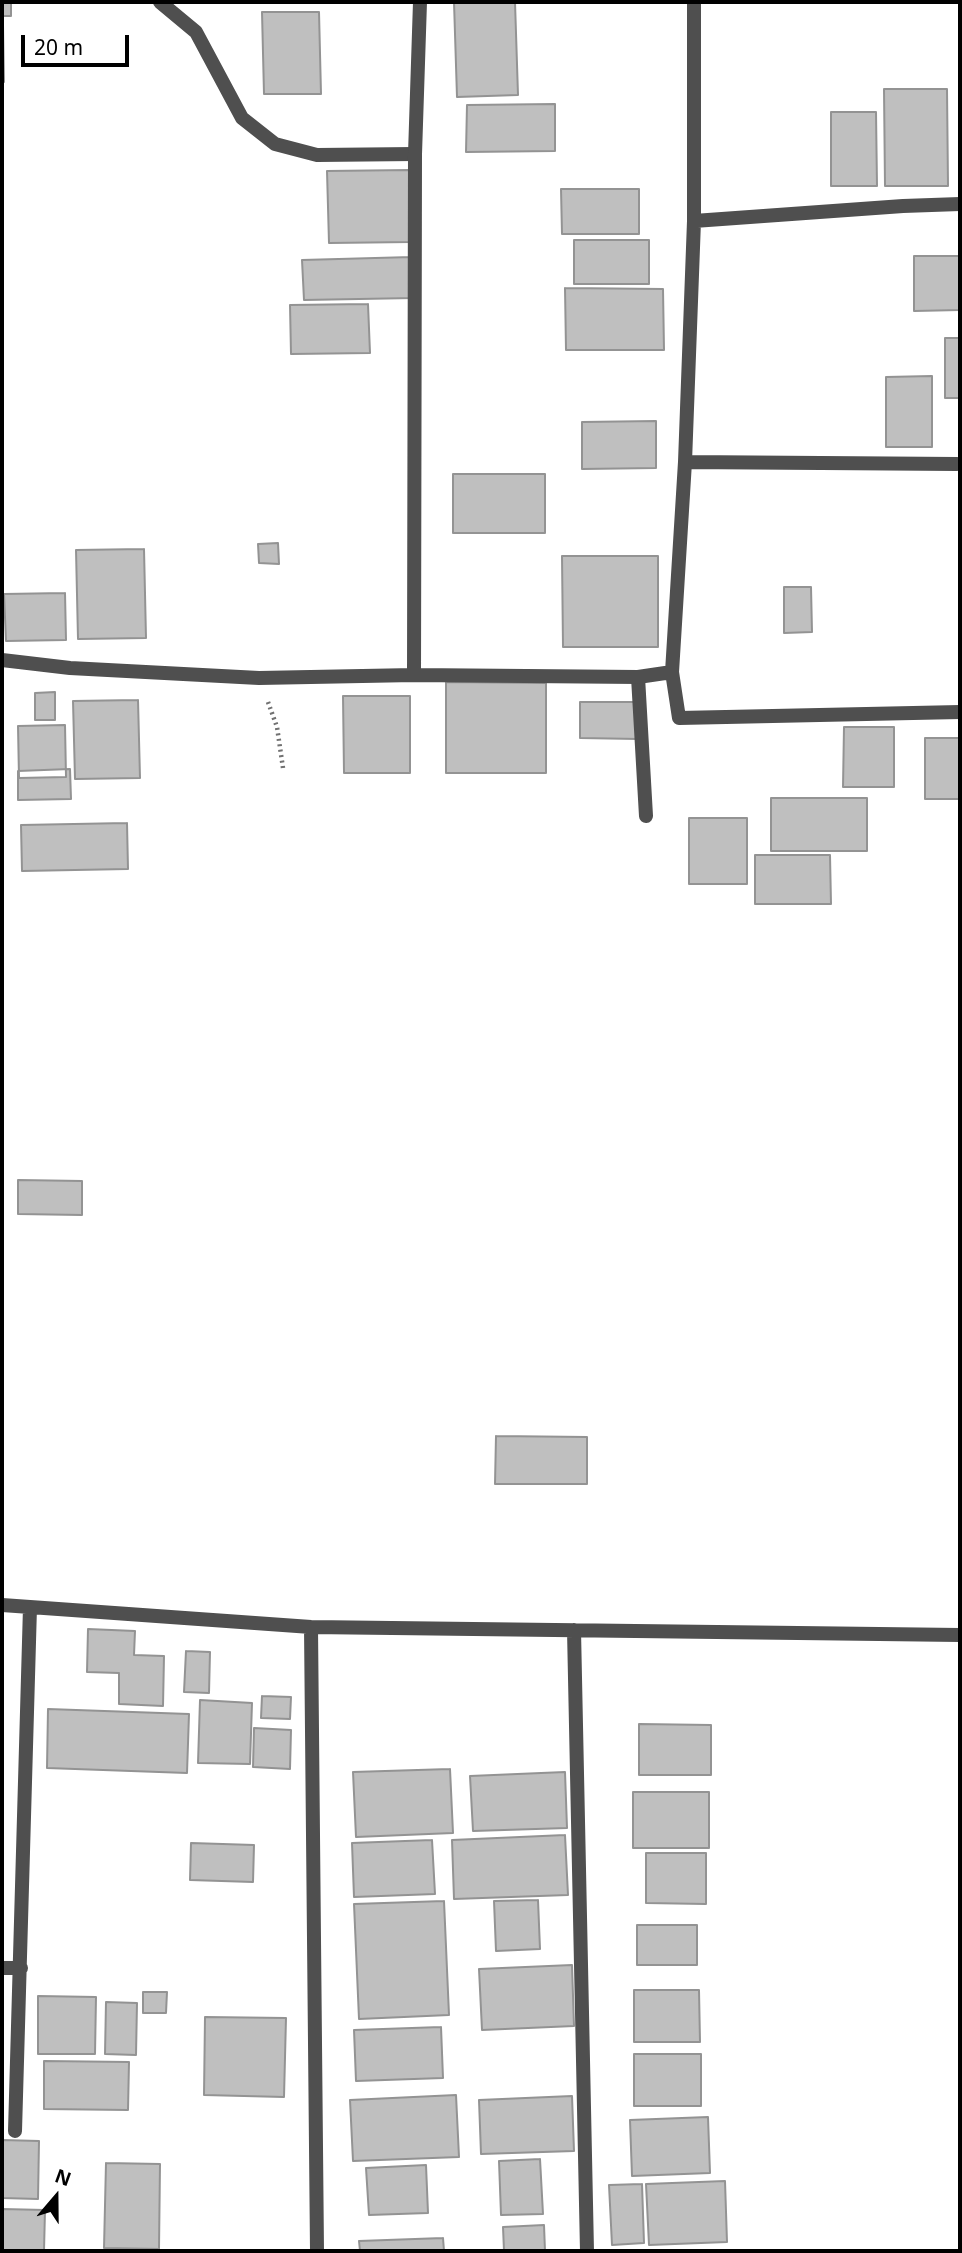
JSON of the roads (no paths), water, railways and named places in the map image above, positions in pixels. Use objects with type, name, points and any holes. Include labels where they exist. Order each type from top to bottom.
[{"type":"street","points":[[160,2],[196,32],[242,118],[275,144],[317,155],[415,154]]},
{"type":"street","points":[[414,675],[415,154],[420,2]]},
{"type":"street","points":[[694,2],[694,221],[685,462],[672,672],[679,718],[960,712]]},
{"type":"street","points":[[694,221],[960,204]]},
{"type":"street","points":[[685,462],[957,464]]},
{"type":"street","points":[[2,660],[70,668],[259,678],[414,675],[638,677],[672,672]]},
{"type":"street","points":[[638,677],[646,816]]},
{"type":"street","points":[[2,1605],[311,1627],[960,1634]]},
{"type":"street","points":[[15,2132],[30,1607]]},
{"type":"street","points":[[311,1627],[317,2251]]},
{"type":"street","points":[[574,1630],[587,2251]]},
{"type":"street","points":[[2,1968],[21,1968]]}]
